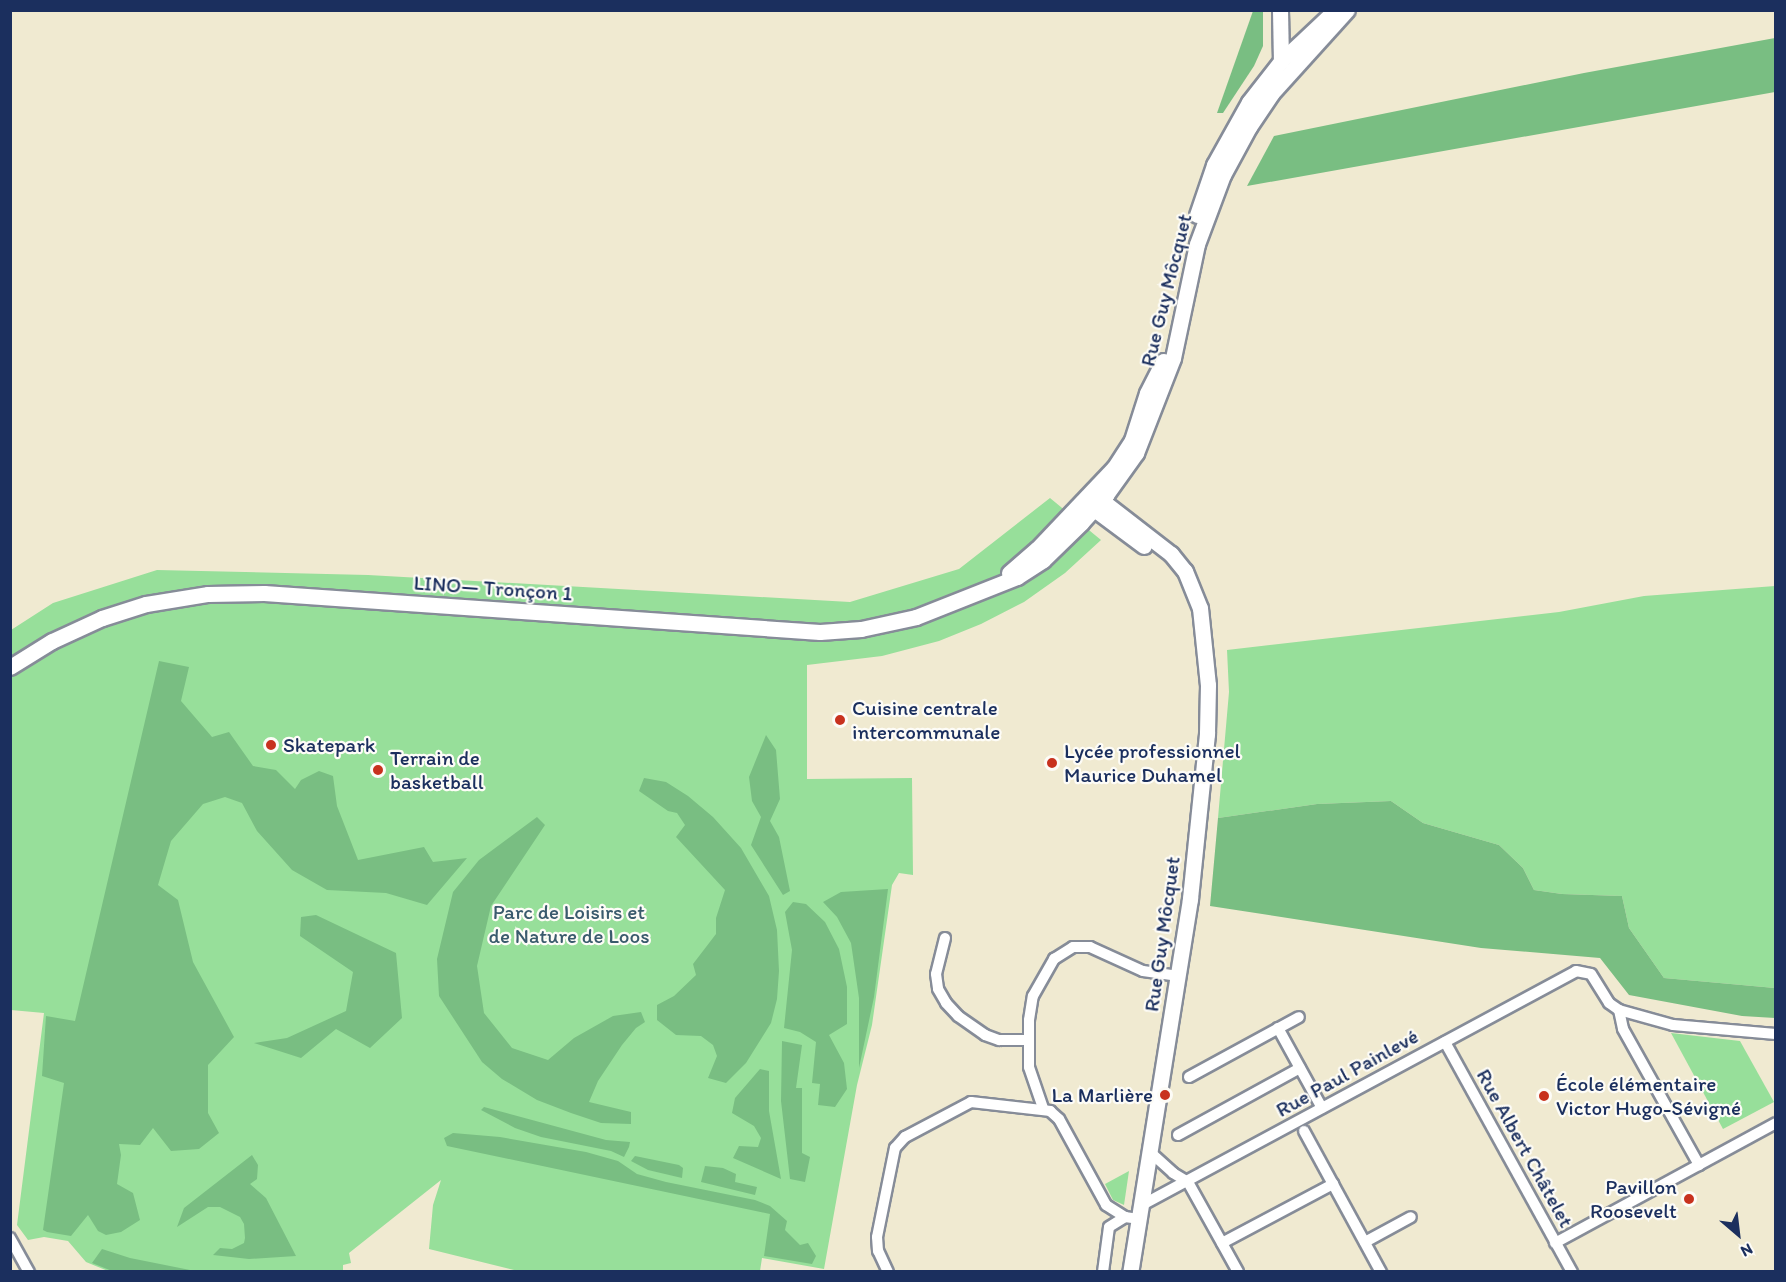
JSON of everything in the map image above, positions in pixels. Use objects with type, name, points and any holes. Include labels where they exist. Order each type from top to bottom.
[{"type":"main road","points":[[1281,10],[1304,47]]},
{"type":"main road","points":[[1281,10],[1281,61]]},
{"type":"main road","name":"Rue Guy Môcquet","points":[[1093,501],[1136,453],[1146,433],[1173,358],[1197,244],[1218,186],[1254,118],[1304,47],[1336,10]]},
{"type":"main road","name":"Rue Guy Môcquet","points":[[1093,501],[1130,444],[1147,393],[1160,368],[1179,304],[1194,226],[1214,165],[1242,112],[1281,61],[1304,47],[1347,10]]},
{"type":"main road","name":"Rue Guy Môcquet","points":[[1093,501],[1176,559],[1188,577],[1197,600],[1207,669],[1208,720],[1190,899],[1150,1152],[1136,1214],[1130,1272]]},
{"type":"main road","name":"LINO— Tronçon 1","points":[[10,667],[62,636],[102,618],[146,604],[208,594],[264,593],[820,632],[861,629],[902,621],[942,608],[981,591],[1019,566],[1093,501]]},
{"type":"street","points":[[945,938],[938,966],[937,982],[942,996],[951,1009],[976,1029],[993,1038],[1027,1040]]},
{"type":"street","points":[[1043,1108],[1031,1080],[1027,1040],[1033,996],[1050,964],[1066,950],[1090,947],[1143,970],[1177,976]]},
{"type":"street","name":"Rue Paul Painlevé","points":[[1136,1214],[1188,1182],[1571,973],[1581,971],[1591,974],[1609,1003],[1619,1010]]},
{"type":"street","points":[[1699,1166],[1623,1029],[1619,1010],[1673,1025],[1776,1034]]},
{"type":"street","points":[[1189,1077],[1299,1017]]},
{"type":"street","points":[[1278,1028],[1322,1108]]},
{"type":"street","name":"Rue Albert Châtelet","points":[[1445,1042],[1572,1272]]},
{"type":"street","points":[[1178,1135],[1300,1068]]},
{"type":"street","points":[[888,1272],[878,1251],[877,1237],[893,1155],[899,1143],[915,1130],[971,1102],[1043,1108],[1059,1119],[1106,1205],[1136,1214]]},
{"type":"street","points":[[1555,1244],[1776,1124]]},
{"type":"street","points":[[1304,1131],[1381,1272]]},
{"type":"street","points":[[1150,1152],[1173,1173],[1188,1182],[1238,1272]]},
{"type":"street","points":[[1222,1243],[1333,1184]]},
{"type":"street","points":[[1103,1272],[1109,1227],[1136,1214]]},
{"type":"street","points":[[1365,1242],[1411,1217]]},
{"type":"street","points":[[10,1238],[28,1272]]},
{"type":"green space","points":[[1253,11],[1263,11],[1263,46],[1254,66],[1223,113],[1217,113]]},
{"type":"green space","points":[[1775,38],[1775,92],[1247,186],[1274,136],[1584,73]]},
{"type":"green space","name":"Parc de Loisirs et de Nature de Loos","points":[[1050,498],[1101,540],[1065,573],[1024,602],[981,624],[939,641],[882,656],[807,665],[807,779],[912,778],[913,875],[899,873],[892,885],[872,1025],[857,1085],[824,1269],[762,1258],[760,1271],[518,1271],[429,1249],[433,1205],[441,1180],[349,1253],[351,1263],[343,1265],[343,1271],[108,1271],[86,1262],[68,1241],[44,1237],[28,1240],[17,1225],[44,1013],[11,1010],[11,630],[53,603],[157,570],[368,575],[850,602],[959,569]]},
{"type":"green space","points":[[1775,586],[1775,988],[1664,978],[1629,928],[1622,896],[1562,894],[1534,890],[1523,868],[1499,845],[1423,823],[1391,801],[1317,804],[1218,818],[1229,692],[1227,650],[1559,612],[1644,596]]},
{"type":"green space","points":[[159,661],[189,667],[181,701],[212,737],[229,732],[253,766],[276,770],[295,789],[301,780],[319,771],[333,776],[337,806],[358,860],[424,847],[433,862],[467,858],[427,905],[386,893],[327,890],[292,870],[257,831],[242,803],[225,797],[203,804],[171,841],[158,885],[178,900],[193,962],[234,1037],[208,1065],[208,1113],[219,1133],[199,1149],[171,1151],[153,1128],[140,1145],[119,1144],[121,1155],[117,1184],[133,1193],[140,1220],[121,1232],[106,1235],[98,1231],[88,1215],[71,1236],[47,1232],[43,1230],[64,1083],[42,1076],[46,1016],[75,1021]]},
{"type":"green space","points":[[766,735],[776,750],[780,799],[770,821],[779,837],[790,891],[783,895],[751,845],[761,817],[752,801],[749,777]]},
{"type":"green space","points":[[644,778],[666,782],[688,796],[713,817],[741,848],[769,896],[777,930],[779,971],[777,999],[771,1023],[746,1063],[726,1083],[708,1078],[717,1056],[713,1045],[701,1036],[676,1035],[657,1020],[657,1005],[674,996],[696,975],[693,964],[716,934],[716,918],[725,890],[676,837],[685,825],[677,813],[668,811],[639,791]]},
{"type":"green space","points":[[1391,801],[1423,823],[1499,845],[1523,868],[1534,890],[1562,894],[1622,896],[1629,928],[1664,978],[1775,988],[1775,1018],[1742,1016],[1629,995],[1600,958],[1481,948],[1210,906],[1218,818],[1317,804]]},
{"type":"green space","points":[[537,817],[545,825],[491,906],[477,966],[484,1013],[512,1048],[548,1060],[574,1038],[613,1016],[641,1012],[645,1022],[636,1028],[622,1045],[598,1081],[589,1102],[631,1112],[631,1124],[601,1123],[571,1113],[537,1100],[502,1079],[482,1062],[439,996],[437,959],[453,892],[479,860]]},
{"type":"green space","points":[[888,889],[874,997],[859,1068],[859,998],[851,943],[837,917],[823,902],[841,892]]},
{"type":"green space","points":[[793,902],[806,904],[825,922],[839,949],[847,987],[847,1024],[829,1035],[844,1063],[847,1089],[835,1107],[818,1105],[820,1084],[812,1083],[816,1042],[800,1032],[784,1028],[792,950],[785,912]]},
{"type":"green space","points":[[316,915],[396,953],[402,1018],[370,1048],[336,1029],[301,1058],[254,1043],[287,1038],[346,1011],[353,972],[300,936],[301,917]]},
{"type":"green space","points":[[1671,1033],[1740,1041],[1774,1102],[1723,1129]]},
{"type":"green space","points":[[782,1041],[802,1045],[796,1088],[802,1088],[802,1153],[810,1157],[805,1182],[790,1179],[781,1101]]},
{"type":"green space","points":[[760,1069],[769,1071],[769,1111],[781,1179],[733,1158],[739,1146],[758,1147],[761,1138],[754,1126],[732,1113],[735,1098]]},
{"type":"green space","points":[[484,1107],[606,1140],[630,1142],[629,1147],[624,1157],[611,1151],[541,1137],[515,1128],[481,1110]]},
{"type":"green space","points":[[453,1133],[500,1137],[586,1152],[618,1161],[637,1174],[755,1200],[770,1206],[787,1221],[785,1230],[800,1245],[808,1243],[816,1256],[812,1264],[764,1256],[770,1214],[447,1146],[444,1138]]},
{"type":"green space","points":[[252,1155],[258,1165],[257,1179],[250,1184],[266,1198],[296,1256],[249,1259],[213,1255],[220,1248],[232,1249],[244,1243],[245,1238],[244,1224],[240,1217],[220,1207],[208,1207],[177,1227],[184,1208]]},
{"type":"green space","points":[[635,1156],[679,1165],[683,1168],[682,1178],[648,1170],[631,1161]]},
{"type":"green space","points":[[705,1166],[723,1168],[736,1174],[735,1182],[757,1187],[755,1195],[701,1182]]},
{"type":"green space","points":[[1129,1171],[1124,1205],[1113,1200],[1105,1184]]},
{"type":"green space","points":[[102,1249],[130,1258],[195,1271],[112,1271],[92,1263]]},
{"type":"place","name":"Cuisine centrale intercommunale","points":[[840,720]]},
{"type":"place","name":"Skatepark","points":[[271,745]]},
{"type":"place","name":"Lycée professionnel Maurice Duhamel","points":[[1052,763]]},
{"type":"place","name":"Terrain de basketball","points":[[378,770]]},
{"type":"place","name":"La Marlière","points":[[1165,1095]]},
{"type":"place","name":"École élémentaire Victor Hugo-Sévigné","points":[[1544,1096]]},
{"type":"place","name":"Pavillon Roosevelt","points":[[1689,1199]]}]
